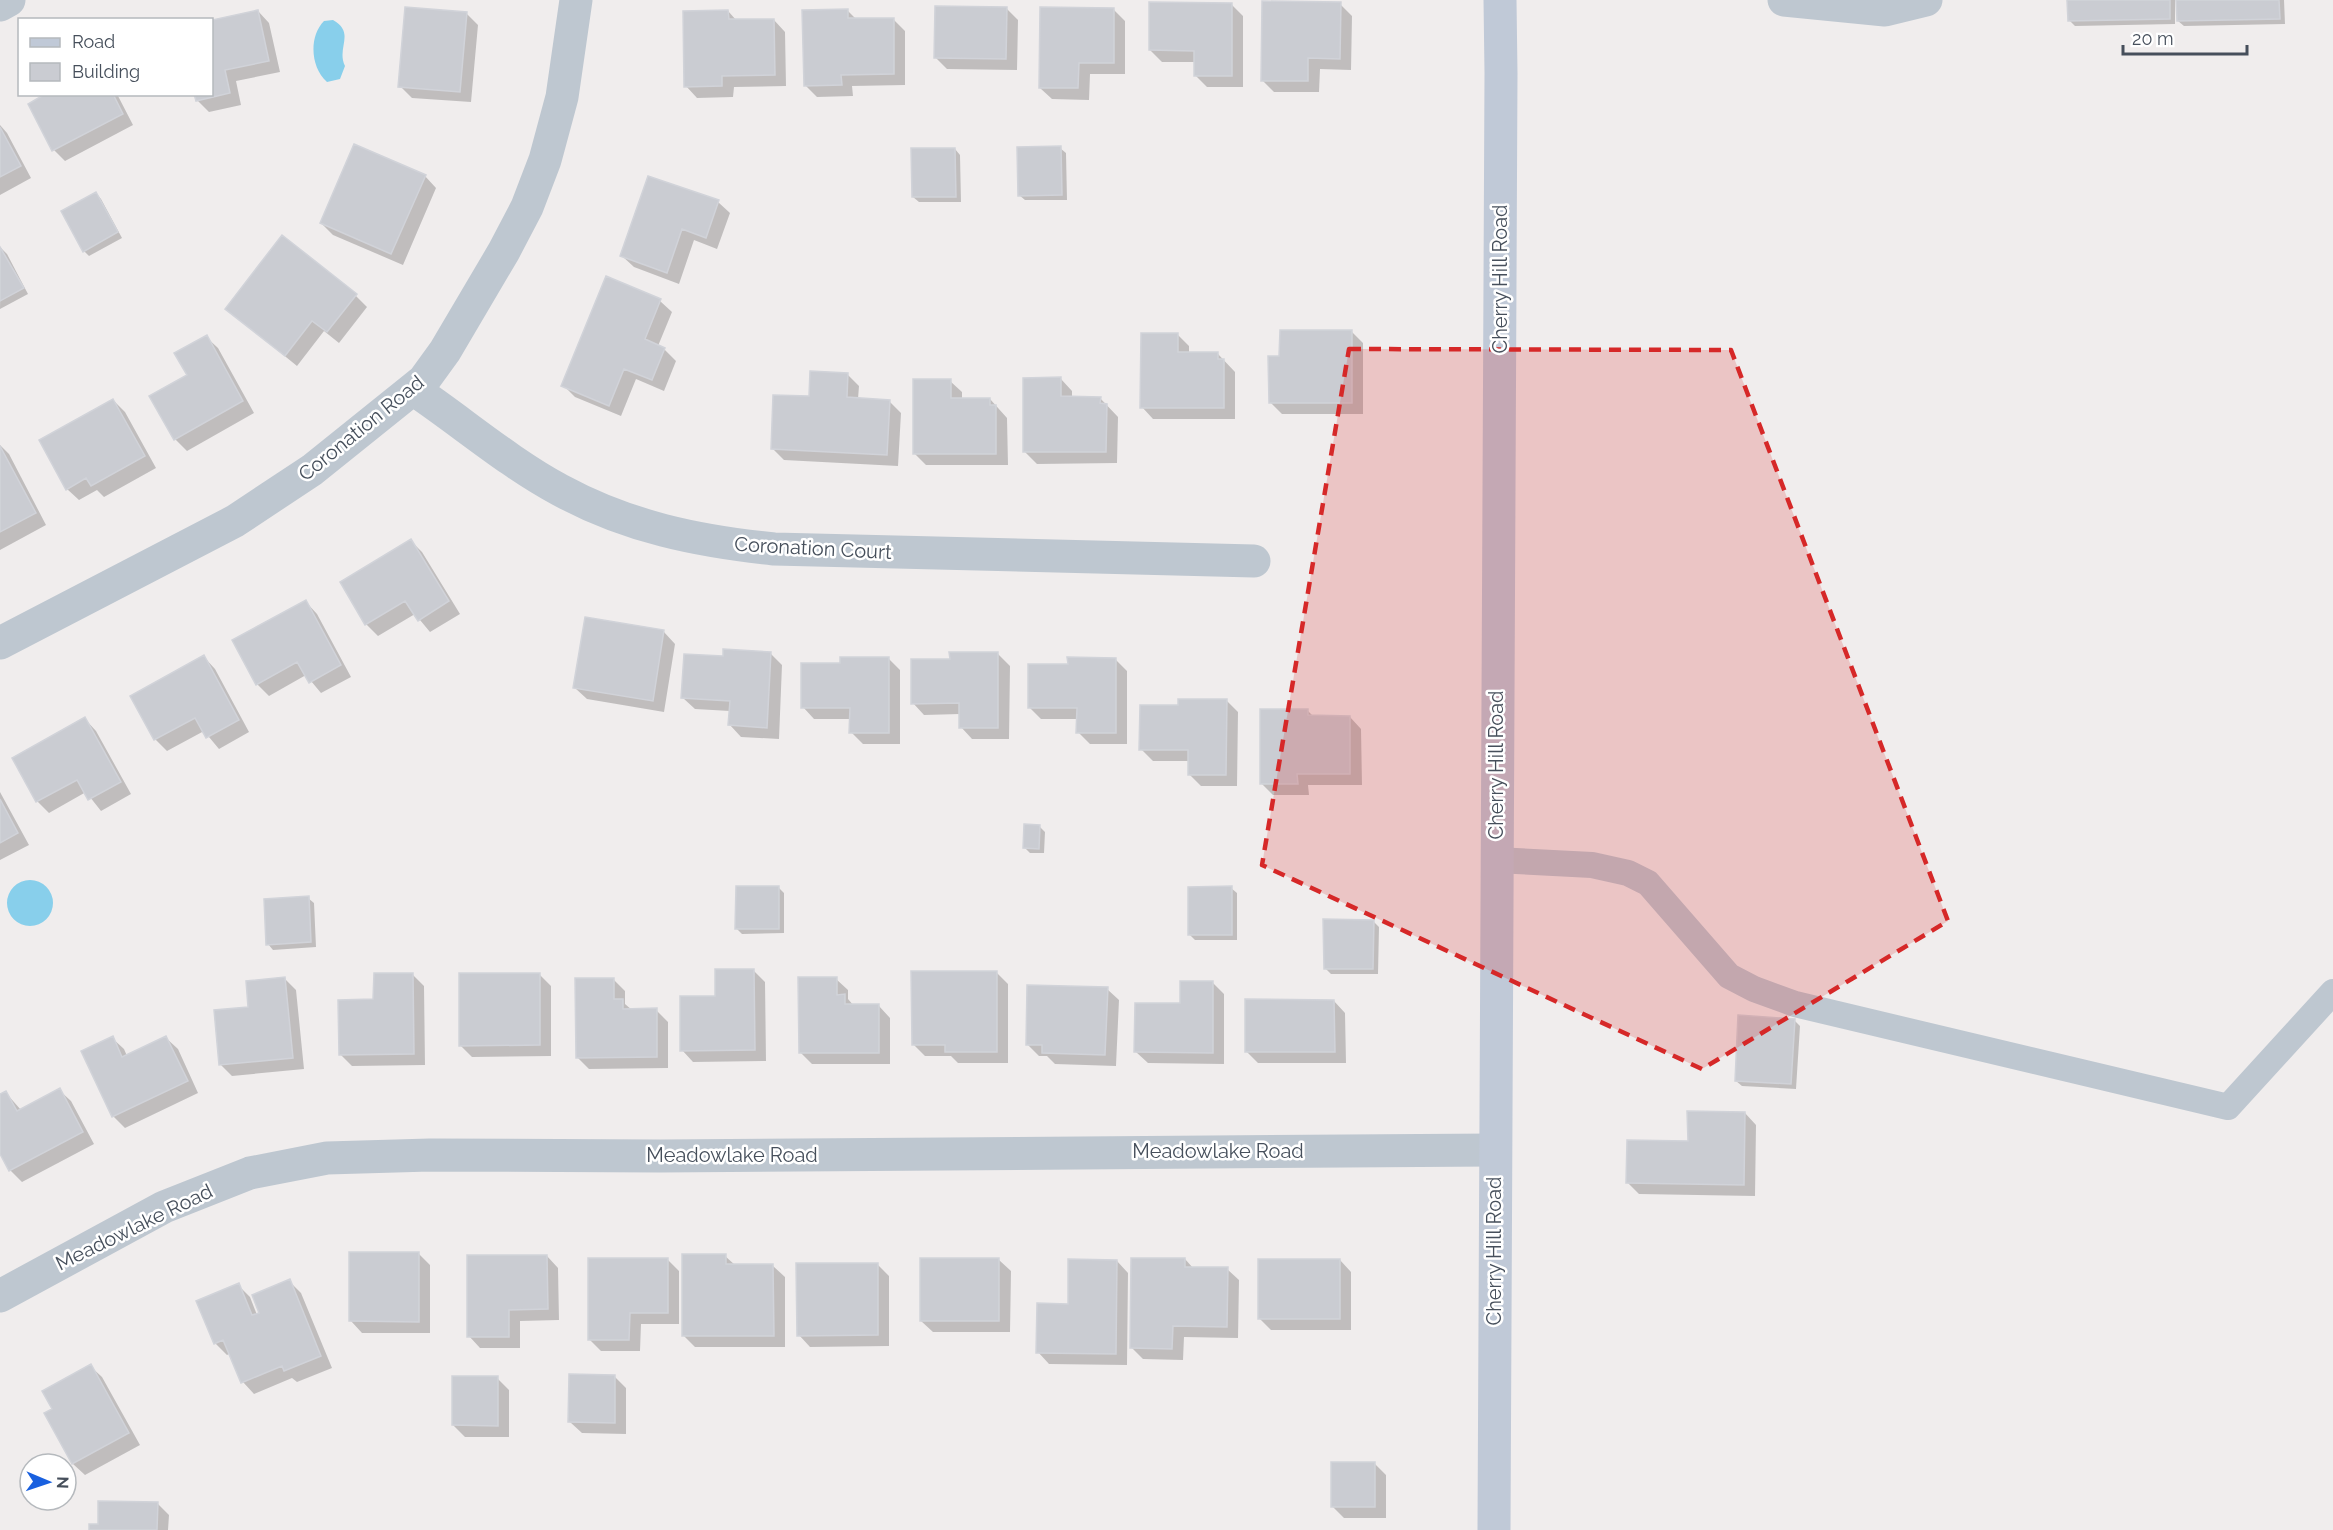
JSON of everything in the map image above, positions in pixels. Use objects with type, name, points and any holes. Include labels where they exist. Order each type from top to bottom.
[{"type":"main road","name":"Cherry Hill Road","points":[[1494,1530],[1500,0]]},
{"type":"street","points":[[0,5],[9,0]]},
{"type":"street","name":"Coronation Road","points":[[0,643],[235,521],[312,470],[424,380],[445,351],[527,207],[545,160],[562,97],[576,0]]},
{"type":"street","points":[[1784,0],[1885,10],[1926,0]]},
{"type":"street","name":"Coronation Court","points":[[413,389],[520,466],[560,490],[615,516],[674,534],[725,544],[774,549],[1254,561]]},
{"type":"street","name":"Meadowlake Road","points":[[0,1296],[164,1207],[250,1173],[327,1158],[420,1155],[660,1156],[1494,1150]]},
{"type":"lane","points":[[1496,860],[1592,865],[1628,873],[1648,883],[1729,976],[1754,989],[1795,1004],[2228,1107],[2333,992]]},
{"type":"highlighted area","points":[[1349,349],[1731,350],[1948,921],[1702,1069],[1262,865]]},
{"type":"water","points":[[333,20],[340,25],[345,36],[343,59],[345,66],[340,79],[327,82],[317,68],[314,43],[319,27],[324,21]]},
{"type":"water","points":[[30,880],[46,887],[53,903],[46,919],[30,926],[14,919],[7,903],[14,887]]},
{"type":"building","points":[[2067,0],[2170,0],[2170,19],[2068,21]]},
{"type":"building","points":[[2176,0],[2279,0],[2280,19],[2177,21]]},
{"type":"building","points":[[1262,1],[1341,2],[1340,59],[1308,58],[1308,81],[1261,81]]},
{"type":"building","points":[[1149,2],[1232,3],[1232,76],[1194,76],[1194,51],[1149,50]]},
{"type":"building","points":[[935,6],[1007,7],[1006,59],[934,58]]},
{"type":"building","points":[[405,7],[467,12],[460,92],[398,87]]},
{"type":"building","points":[[1040,7],[1114,8],[1114,63],[1079,63],[1078,88],[1039,88]]},
{"type":"building","points":[[848,9],[848,18],[894,18],[894,74],[841,75],[842,85],[804,86],[802,10]]},
{"type":"building","points":[[258,10],[269,61],[225,70],[230,93],[196,101],[195,96],[213,96],[213,20]]},
{"type":"building","points":[[728,10],[729,19],[774,19],[775,75],[722,76],[722,86],[684,87],[683,11]]},
{"type":"building","points":[[42,96],[114,96],[123,114],[52,151],[28,104]]},
{"type":"building","points":[[0,127],[21,166],[0,177]]},
{"type":"building","points":[[354,144],[426,175],[391,254],[320,223]]},
{"type":"building","points":[[1061,146],[1062,195],[1018,196],[1017,147]]},
{"type":"building","points":[[911,148],[955,148],[956,197],[912,197]]},
{"type":"building","points":[[648,176],[719,200],[706,238],[682,229],[667,273],[620,256]]},
{"type":"building","points":[[96,192],[118,232],[83,252],[61,211]]},
{"type":"building","points":[[282,235],[357,294],[327,332],[312,321],[285,356],[225,309]]},
{"type":"building","points":[[0,247],[24,288],[0,301]]},
{"type":"building","points":[[606,276],[661,299],[645,339],[665,348],[652,380],[624,369],[609,406],[561,386]]},
{"type":"building","points":[[1280,330],[1352,330],[1352,403],[1269,403],[1268,356],[1279,356]]},
{"type":"building","points":[[1141,333],[1178,333],[1178,352],[1218,352],[1218,359],[1224,359],[1224,408],[1140,408]]},
{"type":"building","points":[[207,335],[243,401],[174,440],[149,396],[187,375],[174,353]]},
{"type":"building","points":[[810,371],[848,373],[847,397],[890,400],[887,455],[771,449],[773,395],[809,396]]},
{"type":"building","points":[[1061,377],[1061,396],[1101,397],[1100,403],[1107,404],[1106,452],[1023,452],[1023,378]]},
{"type":"building","points":[[913,379],[951,379],[951,398],[990,398],[990,405],[996,405],[996,454],[913,454]]},
{"type":"building","points":[[113,399],[145,456],[91,486],[86,478],[66,490],[39,440]]},
{"type":"building","points":[[0,446],[36,513],[0,532]]},
{"type":"building","points":[[411,539],[449,601],[418,621],[405,601],[365,625],[340,582]]},
{"type":"building","points":[[306,600],[341,665],[309,683],[297,662],[256,685],[232,640]]},
{"type":"building","points":[[585,617],[664,630],[653,701],[573,688]]},
{"type":"building","points":[[723,649],[771,652],[767,728],[728,725],[730,701],[681,698],[684,654],[723,656]]},
{"type":"building","points":[[949,652],[998,652],[998,728],[959,728],[959,703],[911,704],[911,659],[950,659]]},
{"type":"building","points":[[204,655],[239,720],[206,738],[195,718],[154,740],[130,696]]},
{"type":"building","points":[[840,657],[889,657],[889,733],[849,733],[850,708],[801,708],[801,663],[840,663]]},
{"type":"building","points":[[1067,657],[1116,658],[1116,733],[1076,733],[1077,708],[1028,708],[1028,664],[1068,664]]},
{"type":"building","points":[[1178,699],[1227,699],[1226,775],[1188,775],[1188,750],[1139,750],[1140,705],[1178,705]]},
{"type":"building","points":[[1260,709],[1308,709],[1308,715],[1350,716],[1350,774],[1297,774],[1298,784],[1260,784]]},
{"type":"building","points":[[85,717],[121,782],[88,800],[77,780],[36,802],[12,758]]},
{"type":"building","points":[[0,799],[18,833],[0,843]]},
{"type":"building","points":[[1024,824],[1040,825],[1039,849],[1023,848]]},
{"type":"building","points":[[736,886],[779,886],[779,929],[735,929]]},
{"type":"building","points":[[1232,886],[1232,935],[1188,935],[1188,887]]},
{"type":"building","points":[[309,896],[311,942],[266,945],[264,899]]},
{"type":"building","points":[[1323,919],[1374,920],[1373,969],[1324,969]]},
{"type":"building","points":[[715,969],[754,969],[755,1050],[680,1051],[680,996],[715,996]]},
{"type":"building","points":[[911,971],[997,971],[997,1052],[945,1052],[945,1045],[912,1045]]},
{"type":"building","points":[[374,973],[413,973],[414,1054],[339,1055],[338,1000],[373,999]]},
{"type":"building","points":[[459,973],[540,973],[540,1045],[459,1046]]},
{"type":"building","points":[[285,977],[293,1058],[219,1065],[214,1010],[248,1007],[246,981]]},
{"type":"building","points":[[798,977],[837,977],[837,995],[845,994],[845,1004],[879,1004],[879,1053],[799,1053]]},
{"type":"building","points":[[575,978],[614,978],[614,999],[623,999],[623,1009],[657,1008],[657,1057],[576,1058]]},
{"type":"building","points":[[1180,981],[1213,981],[1213,1053],[1134,1052],[1135,1003],[1180,1003]]},
{"type":"building","points":[[1027,985],[1108,987],[1105,1055],[1042,1053],[1042,1045],[1026,1045]]},
{"type":"building","points":[[1245,999],[1334,1000],[1335,1052],[1245,1052]]},
{"type":"building","points":[[1738,1015],[1795,1019],[1791,1084],[1735,1081]]},
{"type":"building","points":[[113,1036],[122,1057],[166,1036],[188,1081],[112,1117],[81,1051]]},
{"type":"building","points":[[60,1088],[83,1132],[9,1171],[0,1154],[0,1094],[6,1091],[17,1111]]},
{"type":"building","points":[[1687,1111],[1745,1112],[1744,1185],[1626,1183],[1627,1140],[1688,1141]]},
{"type":"building","points":[[349,1252],[419,1252],[419,1322],[349,1321]]},
{"type":"building","points":[[682,1254],[726,1254],[726,1264],[773,1264],[774,1336],[682,1336]]},
{"type":"building","points":[[467,1255],[547,1255],[548,1309],[509,1310],[509,1337],[467,1337]]},
{"type":"building","points":[[588,1258],[668,1258],[668,1313],[630,1313],[629,1340],[588,1340]]},
{"type":"building","points":[[920,1258],[999,1258],[999,1321],[920,1321]]},
{"type":"building","points":[[1131,1258],[1185,1258],[1185,1267],[1228,1267],[1227,1327],[1173,1326],[1172,1349],[1130,1348]]},
{"type":"building","points":[[1068,1259],[1117,1260],[1116,1354],[1036,1353],[1037,1303],[1068,1304]]},
{"type":"building","points":[[1258,1259],[1340,1259],[1340,1319],[1258,1319]]},
{"type":"building","points":[[796,1263],[878,1263],[878,1335],[797,1336]]},
{"type":"building","points":[[290,1279],[321,1356],[284,1371],[282,1366],[241,1383],[223,1340],[214,1344],[196,1301],[239,1283],[252,1315],[259,1313],[252,1295]]},
{"type":"building","points":[[91,1364],[129,1433],[78,1461],[78,1452],[65,1452],[44,1413],[52,1409],[42,1391]]},
{"type":"building","points":[[569,1374],[615,1375],[615,1423],[568,1422]]},
{"type":"building","points":[[452,1376],[498,1376],[498,1426],[452,1425]]},
{"type":"building","points":[[1331,1462],[1375,1462],[1375,1507],[1331,1507]]},
{"type":"building","points":[[98,1501],[158,1502],[157,1530],[89,1530],[89,1524],[98,1524]]}]
